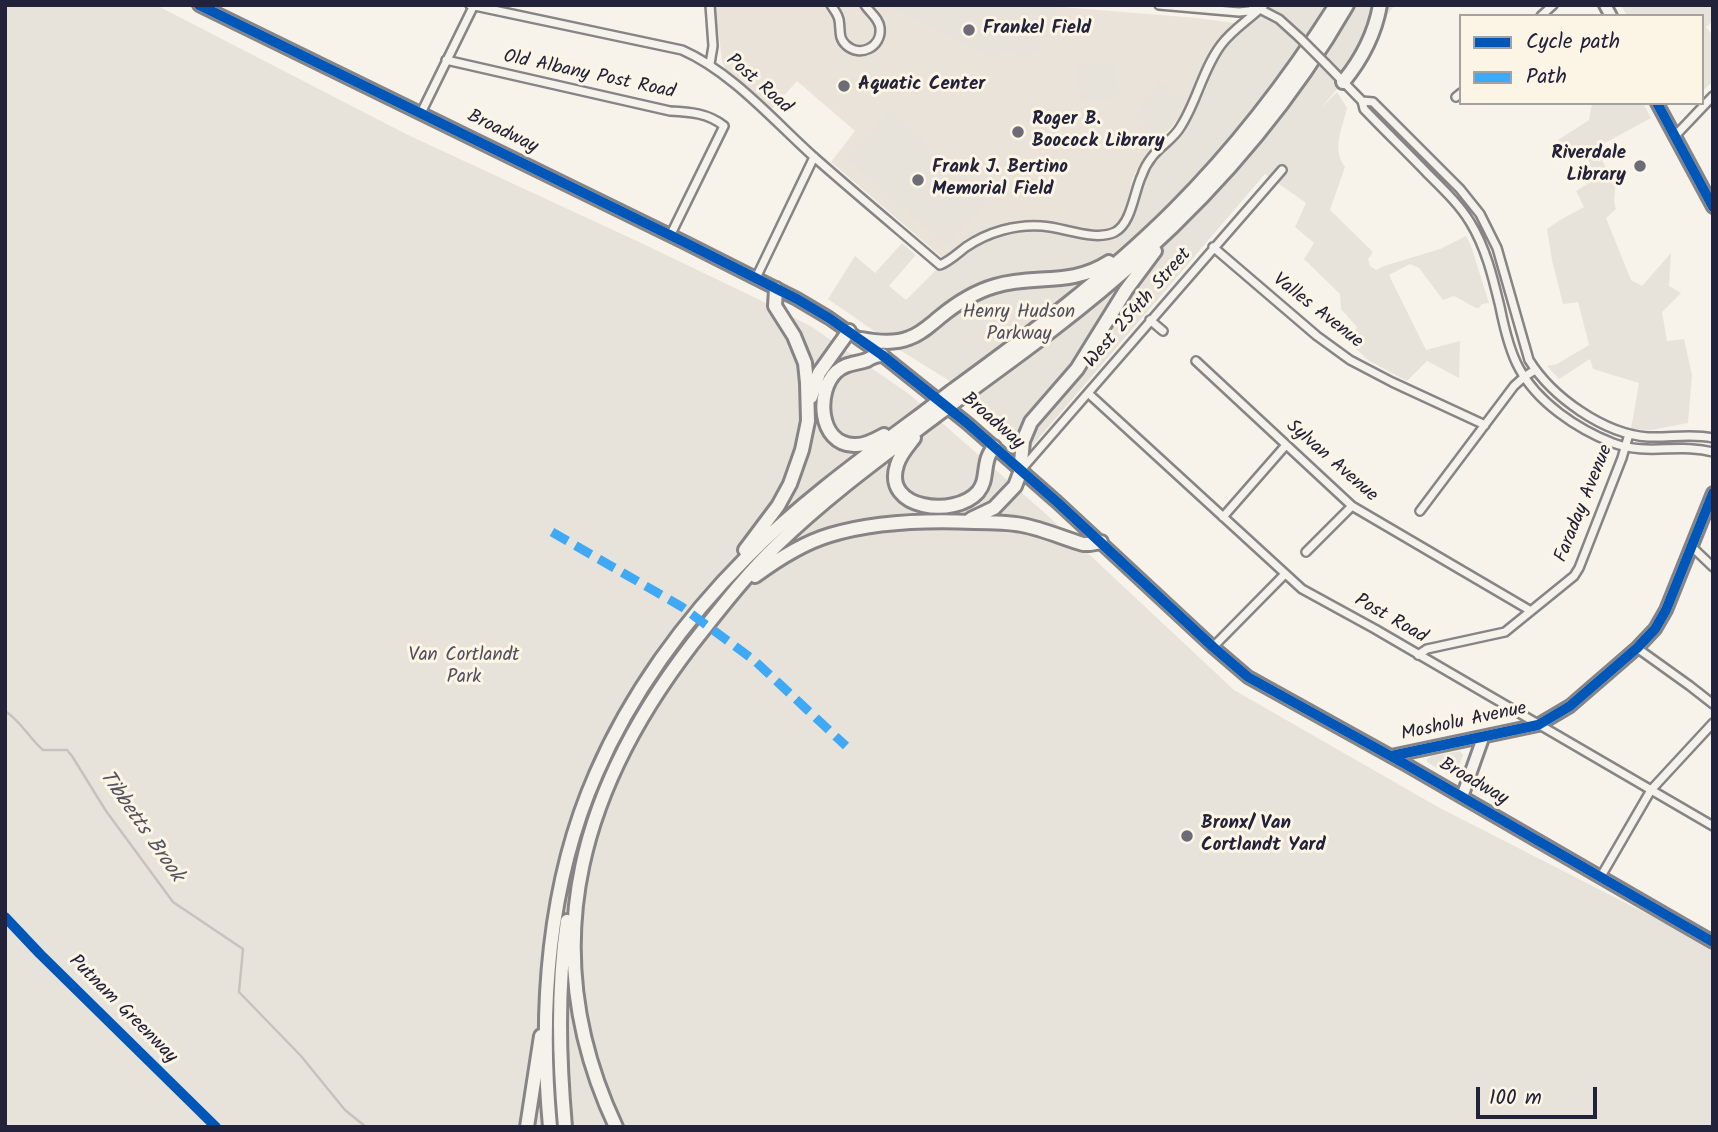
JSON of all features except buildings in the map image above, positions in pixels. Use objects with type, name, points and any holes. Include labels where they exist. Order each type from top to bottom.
[{"type":"highway","points":[[565,1127],[560,988],[570,899],[599,809],[632,734],[680,659],[726,601],[765,558],[807,518],[930,414],[1055,315],[1142,241],[1195,189],[1282,84],[1336,5]]},
{"type":"highway","points":[[956,395],[1028,348],[1086,303],[1183,215],[1233,162],[1270,117],[1347,5]]},
{"type":"highway","points":[[1343,82],[1368,43],[1380,5]]},
{"type":"highway","points":[[961,521],[976,518],[995,508],[1015,486],[1021,470],[1023,441],[1031,422],[1077,369],[1135,277],[1183,215]]},
{"type":"highway","points":[[861,340],[891,342],[909,338],[977,292],[1007,283],[1069,278],[1085,274],[1142,241]]},
{"type":"highway","points":[[776,289],[775,306],[794,336],[804,359],[808,416]]},
{"type":"highway","points":[[550,1127],[546,1056],[553,932],[569,850],[595,774],[620,724],[647,680],[770,517],[787,490],[802,450],[811,394],[816,380],[849,331]]},
{"type":"highway","points":[[882,355],[848,364],[834,374],[824,397],[826,425],[831,434],[845,444],[855,446],[930,414]]},
{"type":"highway","points":[[930,414],[896,466],[897,484],[901,493],[911,501],[941,507],[969,499],[982,485],[987,461],[994,447]]},
{"type":"highway","points":[[717,588],[779,527],[823,489],[910,423]]},
{"type":"highway","points":[[726,601],[778,559],[798,548],[829,535],[866,528],[961,521],[1011,523],[1083,544],[1101,542]]},
{"type":"highway","points":[[582,866],[574,930],[574,967],[579,1011],[589,1059],[616,1127]]},
{"type":"highway","points":[[527,1127],[549,984]]},
{"type":"main road","name":"Broadway","points":[[199,5],[809,306],[849,331],[932,394],[1021,470],[1241,672],[1713,942]]},
{"type":"main road","points":[[1658,105],[1713,207]]},
{"type":"main road","name":"Mosholu Avenue","points":[[1391,756],[1538,725],[1570,706],[1648,638],[1661,620],[1713,493]]},
{"type":"main road","points":[[1461,797],[1483,738]]},
{"type":"street","points":[[421,113],[472,5]]},
{"type":"street","name":"Post Road","points":[[472,5],[682,50],[710,64],[940,265],[984,237],[1020,226],[1040,225],[1094,235],[1104,235],[1121,227],[1140,177],[1153,155],[1180,129],[1220,46],[1258,7]]},
{"type":"street","points":[[710,5],[713,46],[710,64]]},
{"type":"street","points":[[831,5],[839,18],[839,33],[843,42],[851,49],[862,51],[872,47],[880,34],[877,19],[865,5]]},
{"type":"street","points":[[1159,5],[1239,12],[1258,7],[1279,19],[1326,64],[1362,101],[1364,109],[1460,208],[1477,234],[1484,251],[1513,354],[1524,377],[1542,399],[1563,416],[1601,438],[1626,447],[1648,450],[1691,448],[1713,452]]},
{"type":"street","name":"Old Albany Post Road","points":[[446,60],[670,111],[702,115],[719,122],[724,127],[670,236]]},
{"type":"street","points":[[1675,136],[1713,96]]},
{"type":"street","points":[[1362,101],[1373,102],[1470,200],[1497,248],[1526,351],[1535,370],[1552,390],[1608,426],[1629,434],[1713,438]]},
{"type":"street","points":[[1399,144],[1408,136]]},
{"type":"street","points":[[755,278],[814,157]]},
{"type":"street","name":"West 254th Street","points":[[1021,470],[1282,170]]},
{"type":"street","name":"Valles Avenue","points":[[1213,247],[1317,336],[1350,360],[1485,425]]},
{"type":"street","points":[[1484,251],[1497,248]]},
{"type":"street","points":[[1150,320],[1163,331]]},
{"type":"street","name":"Sylvan Avenue","points":[[1196,362],[1352,506],[1531,611]]},
{"type":"street","points":[[1420,511],[1514,386],[1535,370]]},
{"type":"street","name":"Post Road","points":[[1088,393],[1302,589],[1713,826]]},
{"type":"street","name":"Faraday Avenue","points":[[1418,654],[1427,649],[1508,630],[1577,573],[1629,434]]},
{"type":"street","points":[[1223,517],[1286,445]]},
{"type":"street","points":[[1307,552],[1352,506]]},
{"type":"street","points":[[1691,547],[1713,566]]},
{"type":"street","points":[[1213,647],[1285,574]]},
{"type":"street","points":[[1637,648],[1713,704]]},
{"type":"street","points":[[1600,878],[1651,790],[1713,723]]},
{"type":"shaded area","points":[[712,5],[1037,5],[1235,23],[1214,49],[1188,105],[1140,164],[1132,180],[1125,214],[1118,224],[1107,231],[1095,232],[1014,226],[944,259],[831,162],[855,131],[797,81],[771,110],[728,74],[722,61]]},
{"type":"green space","name":"Van Cortlandt Park","points":[[5,5],[156,5],[408,135],[639,242],[812,327],[909,394],[1046,514],[1234,690],[1438,807],[1665,923],[1713,952],[1713,1127],[5,1127]]},
{"type":"green space","points":[[887,5],[1023,5],[1052,9],[1056,15],[1038,50],[1025,57],[1009,51],[994,57]]},
{"type":"green space","name":"Henry Hudson Parkway","points":[[1269,5],[1395,5],[1343,82],[1321,108],[1337,92],[1347,108],[1338,145],[1345,167],[1330,210],[1372,251],[1368,259],[1370,266],[1376,270],[1440,249],[1466,236],[1489,303],[1476,308],[1454,296],[1443,300],[1419,268],[1410,264],[1389,275],[1426,350],[1460,341],[1459,378],[1427,361],[1407,381],[1369,361],[1350,343],[1357,327],[1341,309],[1340,294],[1304,259],[1314,243],[1295,227],[1306,203],[1265,174],[1027,452],[971,406],[948,380],[898,349],[828,299],[855,256],[875,273],[902,243],[916,255],[889,286],[906,300],[936,270],[948,267],[967,251],[999,235],[1020,231],[1055,230],[1117,234],[1144,176],[1156,157],[1178,136],[1203,96],[1218,56]]},
{"type":"green space","points":[[1621,5],[1713,5],[1713,21],[1706,27],[1713,36],[1713,81],[1704,90],[1704,14],[1626,14]]},
{"type":"green space","points":[[1115,62],[1120,97],[1080,102],[1076,67]]},
{"type":"green space","points":[[1159,82],[1185,100],[1160,132],[1156,132],[1135,116]]},
{"type":"green space","points":[[1592,105],[1644,105],[1651,118],[1605,143],[1602,149],[1602,159],[1615,186],[1616,209],[1606,218],[1631,280],[1642,286],[1671,253],[1669,286],[1681,293],[1662,312],[1667,341],[1684,339],[1692,375],[1688,423],[1651,430],[1631,429],[1639,383],[1593,369],[1590,359],[1559,379],[1547,366],[1557,364],[1589,345],[1578,302],[1563,304],[1547,229],[1584,207],[1576,191],[1596,179],[1584,149],[1567,156],[1558,140],[1589,120]]},
{"type":"green space","name":"Frank J. Bertino Memorial Field","points":[[889,111],[988,200],[947,246],[847,160]]},
{"type":"green space","points":[[1460,751],[1463,755],[1456,774],[1452,777],[1427,762],[1432,756]]},
{"type":"waterway","name":"Tibbetts Brook","points":[[5,711],[43,750],[67,750],[106,811],[173,902],[243,949],[239,992],[301,1056],[345,1110],[366,1127]]},
{"type":"marked path","points":[[552,532],[682,607],[755,661],[846,746]]},
{"type":"cycle path","points":[[199,5],[684,242],[829,318],[882,355],[967,423],[1248,677],[1405,764],[1713,942]]},
{"type":"cycle path","points":[[1658,105],[1713,207]]},
{"type":"cycle path","points":[[1391,756],[1538,725],[1570,706],[1655,629],[1666,610],[1713,493]]},
{"type":"cycle path","name":"Putnam Greenway","points":[[5,917],[216,1127]]},
{"type":"place","name":"Frankel Field","points":[[969,30]]},
{"type":"place","name":"Aquatic Center","points":[[844,86]]},
{"type":"place","name":"Roger B. Boocock Library","points":[[1018,132]]},
{"type":"place","name":"Riverdale Library","points":[[1640,166]]},
{"type":"place","name":"Frank J. Bertino Memorial Field","points":[[918,180]]},
{"type":"place","name":"Bronx/ Van Cortlandt Yard","points":[[1187,836]]}]
